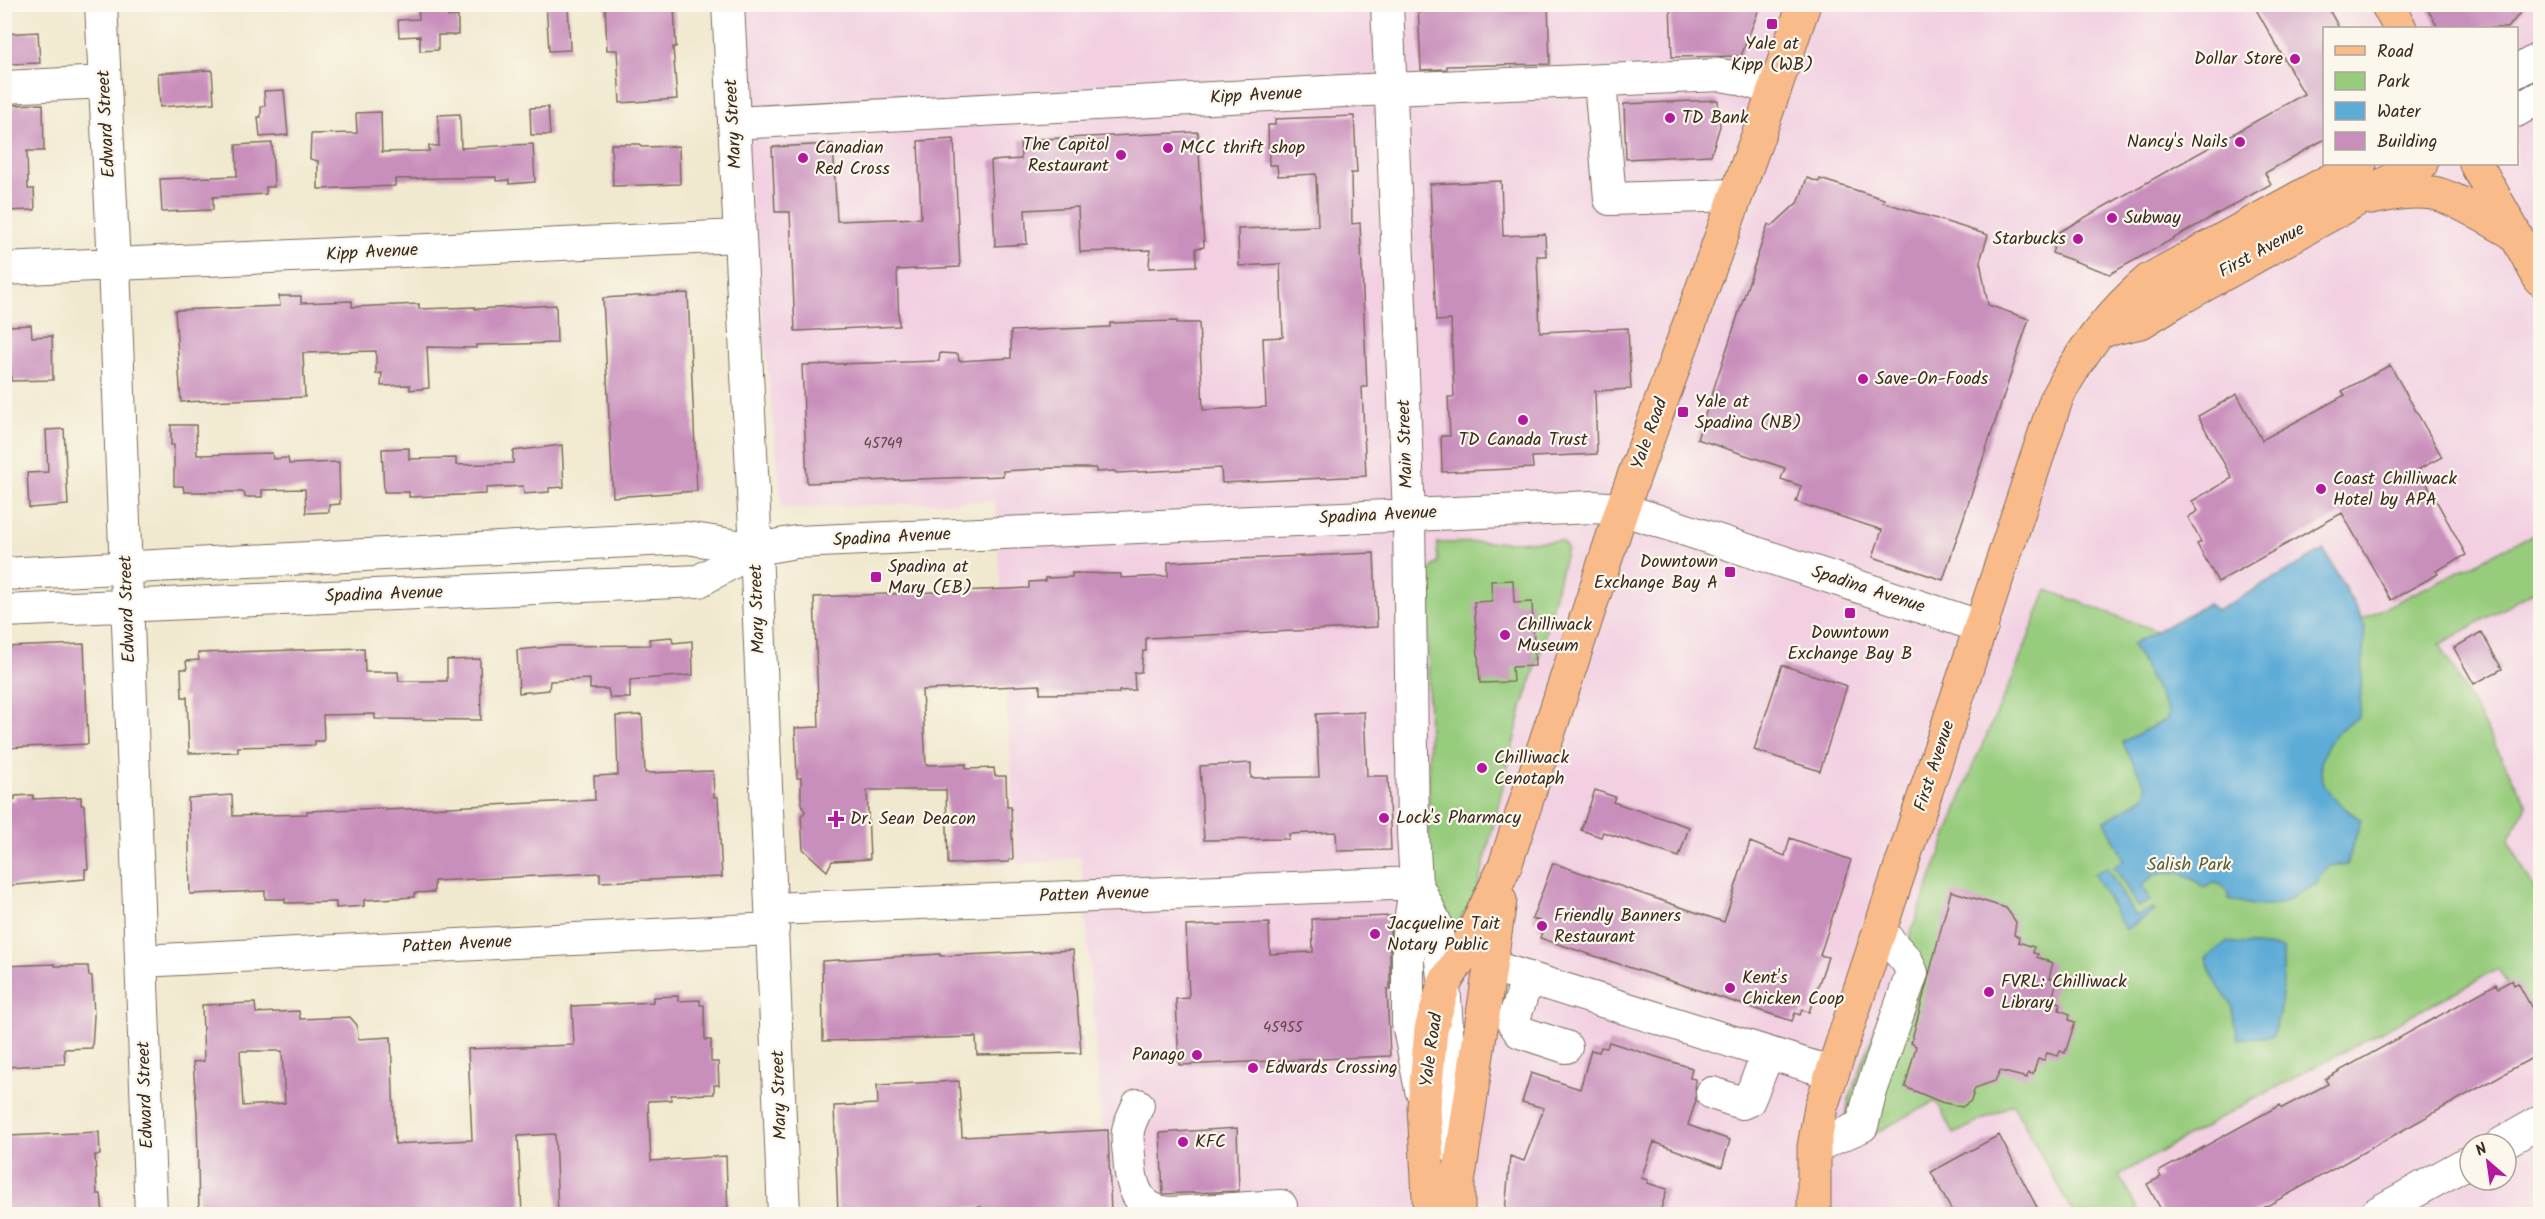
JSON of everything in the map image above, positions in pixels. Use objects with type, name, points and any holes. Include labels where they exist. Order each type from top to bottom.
[{"type":"main road","name":"Yale Road","points":[[1430,1215],[1424,1107],[1431,1029],[1444,984],[1464,952],[1505,866],[1622,509],[1775,90],[1804,4]]},
{"type":"main road","name":"First Avenue","points":[[1814,1215],[1814,1147],[1821,1107],[2057,397],[2076,361],[2122,303],[2149,280],[2358,165]]},
{"type":"main road","name":"First Avenue","points":[[2101,331],[2141,322],[2419,165]]},
{"type":"main road","points":[[2477,165],[2541,279]]},
{"type":"main road","points":[[2349,203],[2397,193],[2433,193],[2477,212],[2515,234]]},
{"type":"main road","name":"Yale Road","points":[[1458,1199],[1505,866]]},
{"type":"street","name":"Edward Street","points":[[101,4],[114,265],[151,1215]]},
{"type":"street","name":"Mary Street","points":[[728,4],[756,549],[784,1215]]},
{"type":"street","name":"Main Street","points":[[1387,4],[1409,515],[1413,833],[1416,883],[1408,934],[1408,1023],[1424,1107]]},
{"type":"street","points":[[2518,71],[2541,58]]},
{"type":"street","name":"Kipp Avenue","points":[[734,123],[1392,89],[1721,75],[1775,90]]},
{"type":"street","points":[[1600,81],[1610,199],[1736,195]]},
{"type":"street","points":[[4,87],[105,82]]},
{"type":"street","points":[[2518,110],[2541,98]]},
{"type":"street","name":"Kipp Avenue","points":[[4,269],[739,236]]},
{"type":"street","name":"Spadina Avenue","points":[[4,574],[687,538],[756,549],[796,542],[1593,507],[1622,509],[1982,627]]},
{"type":"street","name":"Spadina Avenue","points":[[4,611],[699,581],[756,549]]},
{"type":"street","name":"Main Street","points":[[1416,883],[1436,924],[1444,984],[1458,1199]]},
{"type":"street","name":"Patten Avenue","points":[[141,961],[772,919],[1416,883]]},
{"type":"street","points":[[1814,1147],[1862,1126],[1882,1059],[1906,997],[1912,973],[1907,961],[1880,931]]},
{"type":"street","points":[[1490,966],[1833,1074]]},
{"type":"street","points":[[1528,978],[1513,1022],[1515,1028],[1520,1032],[1566,1047]]},
{"type":"street","points":[[1712,1093],[1746,1102],[1749,1100],[1768,1053]]},
{"type":"street","points":[[1138,1105],[1128,1131],[1130,1175],[1134,1192],[1148,1208],[1158,1213],[1170,1213],[1281,1206]]},
{"type":"street","points":[[2518,1135],[2541,1122]]},
{"type":"street","points":[[2375,1215],[2458,1168]]},
{"type":"shaded area","points":[[730,5],[2540,5],[2540,1214],[1109,1214],[1081,857],[1017,865],[995,501],[782,508]]},
{"type":"green space","name":"Salish Park","points":[[2540,531],[2540,588],[2440,644],[2527,805],[2508,840],[2540,900],[2540,1035],[2498,969],[2247,1103],[2119,1175],[2140,1214],[2074,1214],[2013,1104],[1954,1134],[1938,1104],[1934,1102],[1841,1151],[1849,1100],[1974,763],[2013,677],[2047,590],[2157,631],[2208,604],[2217,611],[2324,550],[2362,619]]},
{"type":"green space","points":[[1561,541],[1567,548],[1539,657],[1522,708],[1479,884],[1469,906],[1447,939],[1426,877],[1429,817],[1428,572],[1438,562],[1437,543]]},
{"type":"water","points":[[2324,550],[2365,626],[2359,717],[2335,736],[2324,753],[2321,763],[2321,773],[2327,789],[2340,804],[2361,820],[2347,864],[2329,866],[2320,875],[2317,884],[2280,904],[2256,906],[2228,899],[2228,893],[2220,884],[2213,883],[2204,888],[2189,877],[2165,872],[2157,874],[2142,886],[2150,901],[2138,907],[2114,866],[2124,860],[2105,821],[2144,797],[2147,788],[2122,742],[2167,719],[2168,713],[2132,644],[2208,604],[2217,611]]},
{"type":"water","points":[[2107,867],[2134,915],[2153,908],[2155,911],[2125,930],[2094,874]]},
{"type":"water","points":[[2226,942],[2283,948],[2282,993],[2273,1036],[2238,1039],[2231,1004],[2213,979],[2206,958]]},
{"type":"building","points":[[546,4],[568,4],[570,50],[549,51]]},
{"type":"building","points":[[605,4],[674,4],[676,47],[673,47],[677,99],[620,103],[617,50],[607,50]]},
{"type":"building","points":[[1418,4],[1548,4],[1550,64],[1447,66],[1447,69],[1421,70]]},
{"type":"building","points":[[1670,4],[1761,4],[1741,56],[1672,57]]},
{"type":"building","points":[[2253,4],[2326,4],[2338,27],[2323,27],[2323,140],[2265,173],[2271,184],[2110,274],[2052,253],[2059,232],[2304,94]]},
{"type":"building","points":[[2425,4],[2527,4],[2509,27],[2437,27]]},
{"type":"building","points":[[448,6],[448,17],[458,16],[458,35],[438,35],[438,50],[420,51],[420,36],[399,37],[398,20],[419,19],[418,7]]},
{"type":"building","points":[[38,32],[40,63],[10,64],[10,58],[4,58],[4,34]]},
{"type":"building","points":[[212,70],[214,103],[160,107],[158,73]]},
{"type":"building","points":[[284,90],[288,135],[260,137],[258,117],[261,117],[261,107],[265,106],[264,91]]},
{"type":"building","points":[[1718,100],[1720,126],[1711,155],[1626,159],[1624,104]]},
{"type":"building","points":[[43,104],[44,151],[27,151],[28,189],[34,189],[35,210],[4,211],[4,179],[8,179],[6,111],[13,111],[12,105]]},
{"type":"building","points":[[548,107],[550,135],[531,135],[530,108]]},
{"type":"building","points":[[381,112],[382,152],[429,151],[429,146],[439,146],[438,115],[460,114],[461,148],[533,144],[535,182],[509,184],[509,180],[496,181],[496,177],[395,179],[395,186],[318,189],[318,161],[310,159],[311,134],[357,133],[356,113]]},
{"type":"building","points":[[1354,116],[1357,173],[1351,173],[1352,224],[1360,223],[1367,387],[1362,387],[1366,476],[1222,483],[1221,468],[1116,473],[1115,471],[1096,472],[1096,468],[1055,468],[1003,471],[1003,476],[807,483],[802,365],[939,361],[940,353],[958,354],[959,361],[1011,358],[1011,331],[1110,327],[1110,323],[1177,321],[1177,323],[1199,323],[1203,410],[1266,407],[1263,338],[1283,337],[1280,264],[1239,266],[1238,229],[1318,226],[1316,174],[1278,176],[1277,165],[1269,165],[1268,125],[1275,125],[1275,119]]},
{"type":"building","points":[[1198,132],[1204,247],[1196,248],[1196,266],[1149,268],[1150,250],[1080,252],[1078,207],[1025,210],[1027,244],[995,246],[991,161],[1021,159],[1020,140]]},
{"type":"building","points":[[954,139],[960,267],[897,270],[899,326],[795,331],[790,212],[775,212],[772,147],[833,144],[837,221],[921,218],[918,141]]},
{"type":"building","points":[[272,143],[274,187],[266,187],[266,194],[213,197],[213,210],[162,212],[160,179],[237,176],[236,145]]},
{"type":"building","points":[[611,144],[640,144],[641,147],[679,146],[680,184],[613,186]]},
{"type":"building","name":"Save-On-Foods","points":[[1807,178],[1819,182],[1820,179],[1884,199],[1883,202],[1988,235],[1980,261],[1988,305],[2029,319],[1943,580],[1873,557],[1882,530],[1796,502],[1801,486],[1781,479],[1785,468],[1697,439],[1768,224],[1772,226],[1799,201]]},
{"type":"building","points":[[1501,181],[1503,236],[1545,234],[1546,256],[1537,256],[1540,332],[1628,328],[1631,389],[1595,391],[1597,454],[1532,457],[1533,468],[1442,472],[1441,436],[1450,436],[1448,397],[1454,397],[1451,320],[1436,321],[1430,184]]},
{"type":"building","points":[[688,293],[697,491],[613,497],[603,298]]},
{"type":"building","points":[[279,296],[301,296],[301,303],[352,301],[352,307],[419,304],[419,309],[475,307],[475,309],[556,305],[557,343],[476,345],[476,348],[427,347],[429,388],[410,390],[410,385],[381,386],[382,373],[376,374],[376,351],[303,353],[305,397],[181,402],[175,310],[280,306]]},
{"type":"building","points":[[31,325],[32,337],[52,336],[53,380],[11,381],[9,326]]},
{"type":"building","name":"Coast Chilliwack Hotel by APA","points":[[2390,365],[2442,457],[2419,469],[2466,555],[2436,571],[2438,574],[2391,600],[2342,513],[2218,582],[2197,544],[2201,542],[2188,517],[2198,511],[2192,501],[2232,478],[2198,416],[2237,394],[2262,440],[2345,395],[2342,391]]},
{"type":"building","points":[[171,425],[196,425],[197,455],[272,453],[273,459],[288,458],[289,464],[339,462],[340,504],[329,505],[329,512],[306,513],[305,489],[262,490],[262,497],[245,497],[244,492],[184,492],[183,486],[174,486],[174,445],[171,445]]},
{"type":"building","points":[[64,429],[68,505],[29,508],[27,473],[48,472],[46,430]]},
{"type":"building","points":[[562,445],[564,487],[549,488],[549,492],[524,494],[523,486],[486,488],[486,494],[409,497],[409,492],[384,492],[382,449],[409,448],[409,459],[456,458],[456,465],[513,463],[513,451]]},
{"type":"building","points":[[1374,553],[1377,627],[1146,638],[1146,651],[1143,651],[1141,672],[1134,673],[1135,690],[1119,691],[1119,693],[1040,694],[1040,685],[922,690],[926,765],[966,764],[966,769],[994,768],[995,776],[1006,776],[1007,807],[1011,807],[1013,859],[1009,862],[948,864],[946,790],[867,790],[870,859],[832,861],[827,871],[803,849],[801,816],[805,812],[801,801],[801,778],[797,778],[795,728],[819,727],[814,597],[1029,588],[1029,582],[1045,581],[1045,578],[1072,577],[1072,573],[1121,574],[1121,578],[1168,576],[1168,562]]},
{"type":"building","name":"Chilliwack Museum","points":[[1513,580],[1514,603],[1532,602],[1535,666],[1512,667],[1513,682],[1480,683],[1474,602],[1492,601],[1491,581]]},
{"type":"building","points":[[2481,632],[2502,669],[2474,684],[2454,648]]},
{"type":"building","points":[[672,637],[673,643],[692,641],[693,675],[630,680],[630,698],[610,698],[608,689],[590,689],[590,679],[550,681],[549,690],[519,693],[517,650],[559,646],[650,645],[649,639]]},
{"type":"building","points":[[84,644],[88,744],[4,748],[4,647]]},
{"type":"building","points":[[364,648],[365,672],[398,672],[399,681],[447,681],[447,660],[480,659],[481,720],[375,719],[375,714],[323,715],[324,741],[315,741],[315,745],[238,747],[238,752],[189,753],[187,697],[182,697],[181,669],[187,669],[186,661],[199,660],[198,653]]},
{"type":"building","points":[[1782,665],[1847,686],[1820,771],[1754,750]]},
{"type":"building","points":[[1364,712],[1367,776],[1388,776],[1391,850],[1337,851],[1336,832],[1289,834],[1289,839],[1204,840],[1200,766],[1251,763],[1251,778],[1319,777],[1316,714]]},
{"type":"building","points":[[642,715],[645,773],[713,771],[714,797],[718,797],[722,877],[600,882],[600,873],[434,881],[434,892],[414,893],[414,897],[364,900],[364,906],[336,908],[336,902],[285,903],[285,899],[265,899],[265,891],[190,894],[188,798],[232,795],[233,816],[595,800],[594,776],[618,775],[616,716]]},
{"type":"building","points":[[1595,790],[1615,797],[1613,802],[1689,827],[1679,857],[1603,832],[1601,837],[1581,830]]},
{"type":"building","points":[[33,795],[33,799],[81,797],[81,805],[84,805],[88,869],[85,869],[85,879],[4,886],[4,800],[15,800],[15,796]]},
{"type":"building","points":[[1790,838],[1851,860],[1820,955],[1828,957],[1809,1012],[1802,1010],[1800,1015],[1795,1013],[1792,1021],[1540,938],[1543,929],[1537,927],[1540,921],[1532,919],[1553,863],[1724,922],[1750,842],[1785,856]]},
{"type":"building","name":"FVRL: Chilliwack Library","points":[[1951,891],[2006,908],[2016,922],[2014,935],[2019,937],[2018,942],[2034,947],[2033,953],[2038,954],[2037,957],[2053,963],[2049,978],[2054,979],[2052,983],[2056,984],[2052,1000],[2060,1003],[2059,1010],[2070,1014],[2069,1020],[2075,1022],[2065,1053],[2060,1051],[2058,1056],[2047,1053],[2044,1060],[2038,1059],[2033,1074],[2028,1073],[2027,1078],[2000,1071],[1995,1081],[1975,1088],[1971,1101],[1962,1107],[1941,1102],[1905,1087],[1916,1046],[1911,1043]]},
{"type":"building","points":[[1390,916],[1390,989],[1387,989],[1390,1056],[1179,1065],[1176,999],[1189,998],[1186,926],[1269,923],[1270,954],[1313,952],[1312,919]]},
{"type":"building","points":[[1073,950],[1081,1053],[977,1055],[976,1037],[823,1041],[822,961],[940,954],[940,956]]},
{"type":"building","points":[[55,964],[55,966],[88,966],[89,976],[92,976],[94,1016],[92,1048],[64,1049],[65,1064],[4,1067],[4,966]]},
{"type":"building","points":[[2512,980],[2514,985],[2518,983],[2541,1025],[2541,1053],[2251,1215],[2164,1215],[2147,1184],[2161,1177],[2158,1172],[2280,1105],[2282,1108],[2328,1084],[2325,1079],[2496,984],[2498,988]]},
{"type":"building","points":[[678,996],[678,1001],[700,1000],[700,1005],[704,1005],[705,1040],[711,1040],[711,1062],[718,1062],[719,1085],[714,1085],[714,1094],[671,1095],[671,1100],[648,1101],[651,1161],[726,1156],[728,1215],[558,1215],[555,1134],[518,1136],[522,1213],[199,1215],[197,1114],[193,1062],[204,1061],[202,1005],[255,1003],[256,1013],[299,1011],[300,1019],[350,1017],[357,1025],[358,1039],[391,1037],[395,1144],[472,1140],[468,1049],[574,1045],[572,1006],[653,1002],[653,997]],"holes":[[[240,1051],[282,1051],[285,1103],[243,1106]]]},
{"type":"building","points":[[1609,1042],[1692,1068],[1690,1078],[1695,1079],[1696,1100],[1688,1125],[1730,1140],[1722,1167],[1654,1142],[1641,1178],[1648,1180],[1647,1183],[1667,1189],[1659,1215],[1515,1215],[1505,1211],[1510,1156],[1524,1161],[1544,1108],[1522,1102],[1531,1073],[1580,1089],[1591,1050],[1599,1052],[1601,1047],[1607,1048]]},
{"type":"building","points":[[959,1081],[962,1137],[1108,1130],[1111,1215],[981,1215],[981,1207],[838,1214],[834,1106],[878,1104],[877,1085]]},
{"type":"building","points":[[1237,1128],[1239,1191],[1163,1194],[1160,1133]]},
{"type":"building","points":[[99,1132],[100,1155],[95,1155],[97,1194],[101,1194],[103,1214],[4,1215],[4,1140],[8,1140],[9,1136]]},
{"type":"building","points":[[1999,1135],[2041,1215],[1954,1215],[1931,1172]]},
{"type":"place","name":"Yale at Kipp (WB)","points":[[1772,24]]},
{"type":"place","name":"Dollar Store","points":[[2295,59]]},
{"type":"place","name":"TD Bank","points":[[1670,118]]},
{"type":"place","name":"Nancy's Nails","points":[[2240,142]]},
{"type":"place","name":"MCC thrift shop","points":[[1168,148]]},
{"type":"place","name":"The Capitol Restaurant","points":[[1121,155]]},
{"type":"place","name":"Canadian Red Cross","points":[[803,158]]},
{"type":"place","name":"Subway","points":[[2112,218]]},
{"type":"place","name":"Starbucks","points":[[2078,239]]},
{"type":"place","name":"Save-On-Foods","points":[[1863,379]]},
{"type":"place","name":"Yale at Spadina (NB)","points":[[1683,412]]},
{"type":"place","name":"TD Canada Trust","points":[[1523,420]]},
{"type":"place","name":"Coast Chilliwack Hotel by APA","points":[[2321,489]]},
{"type":"place","name":"Downtown Exchange Bay A","points":[[1730,572]]},
{"type":"place","name":"Spadina at Mary (EB)","points":[[876,577]]},
{"type":"place","name":"Downtown Exchange Bay B","points":[[1850,613]]},
{"type":"place","name":"Chilliwack Museum","points":[[1505,635]]},
{"type":"place","name":"Chilliwack Cenotaph","points":[[1482,768]]},
{"type":"place","name":"Lock's Pharmacy","points":[[1384,818]]},
{"type":"place","name":"Dr. Sean Deacon","points":[[836,819]]},
{"type":"place","name":"Friendly Banners Restaurant","points":[[1542,926]]},
{"type":"place","name":"Jacqueline Tait Notary Public","points":[[1375,934]]},
{"type":"place","name":"Kent's Chicken Coop","points":[[1730,988]]},
{"type":"place","name":"FVRL: Chilliwack Library","points":[[1989,992]]},
{"type":"place","name":"Panago","points":[[1197,1055]]},
{"type":"place","name":"Edwards Crossing","points":[[1253,1068]]},
{"type":"place","name":"KFC","points":[[1183,1142]]}]
